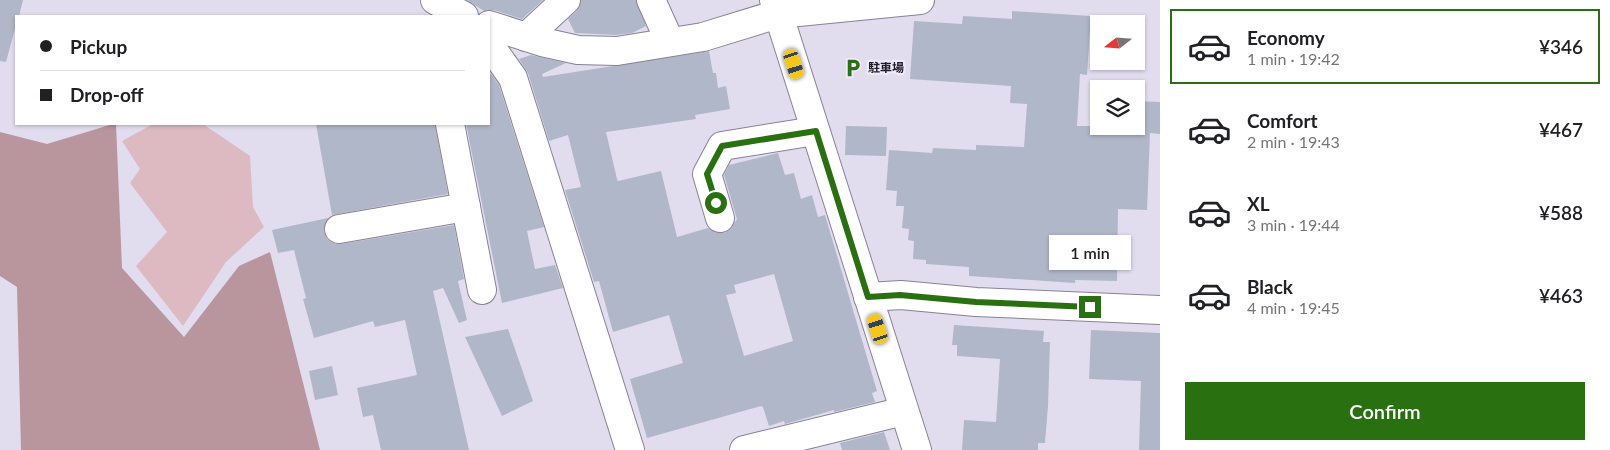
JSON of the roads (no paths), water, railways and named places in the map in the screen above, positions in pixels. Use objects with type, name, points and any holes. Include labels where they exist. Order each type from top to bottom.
[{"type":"street","points":[[426,0],[430,15]]},
{"type":"street","points":[[435,0],[461,15]]},
{"type":"street","points":[[526,37],[566,0]]},
{"type":"street","points":[[651,0],[670,42]]},
{"type":"street","points":[[490,24],[526,37],[578,50],[617,51],[703,37],[776,7],[920,0]]},
{"type":"street","points":[[776,7],[916,450]]},
{"type":"street","points":[[490,45],[513,78],[630,450]]},
{"type":"street","points":[[450,125],[482,290]]},
{"type":"street","points":[[720,218],[707,174],[722,146],[816,131]]},
{"type":"street","points":[[339,229],[466,208]]},
{"type":"street","points":[[868,297],[900,295],[976,302],[1160,310]]},
{"type":"street","points":[[744,450],[904,411]]},
{"type":"place","name":"駐車場","points":[[853,68]]}]
